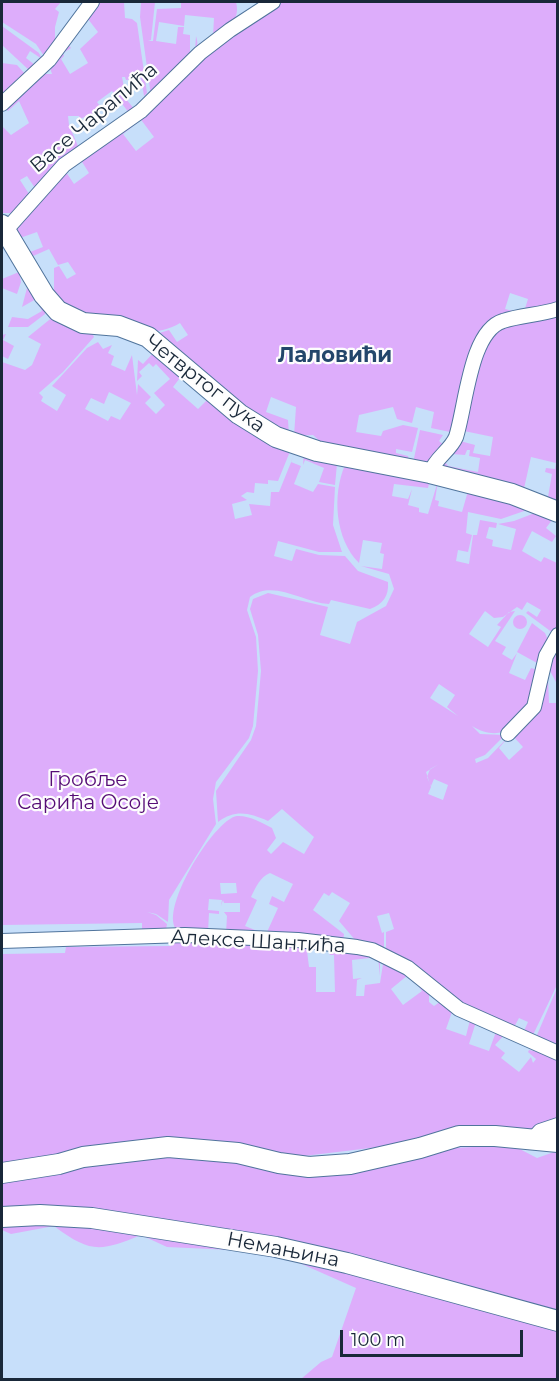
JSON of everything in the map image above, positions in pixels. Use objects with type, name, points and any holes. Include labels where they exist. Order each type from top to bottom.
[{"type":"street","points":[[2,104],[49,60],[92,2]]},
{"type":"street","name":"Васе Чарапића","points":[[4,227],[64,165],[141,111],[215,41],[273,2]]},
{"type":"street","name":"Четвртог пука","points":[[4,227],[44,295],[58,310],[83,323],[119,326],[148,337],[239,414],[264,430],[317,451],[430,473],[512,494],[558,512]]},
{"type":"street","points":[[430,473],[434,463],[449,449],[456,437],[479,346],[487,330],[503,321],[558,309]]},
{"type":"street","points":[[508,734],[534,707],[546,656],[558,635]]},
{"type":"street","name":"Алексе Шантића","points":[[2,940],[184,935],[308,940],[357,946],[372,950],[408,968],[459,1009],[558,1053]]},
{"type":"street","points":[[532,1140],[540,1131],[558,1125]]},
{"type":"street","points":[[2,1173],[59,1164],[83,1157],[168,1147],[238,1153],[279,1163],[320,1167],[377,1158],[459,1136],[558,1142]]},
{"type":"street","name":"Немањина","points":[[2,1218],[40,1215],[92,1218],[276,1247],[347,1263],[558,1321]]},
{"type":"green space","points":[[2,2],[61,2],[55,9],[59,12],[55,27],[55,44],[44,56],[36,44],[2,22]]},
{"type":"green space","points":[[98,2],[124,2],[125,18],[137,23],[147,93],[144,96],[141,78],[126,80],[122,77],[126,99],[135,110],[130,114],[112,91],[97,102],[100,106],[94,113],[80,119],[79,116],[68,116],[69,125],[78,146],[82,147],[54,167],[35,188],[27,176],[20,180],[29,194],[11,213],[2,213],[2,126],[11,135],[29,123],[19,101],[8,111],[4,106],[42,74],[52,74],[50,68],[67,43],[71,48],[63,53],[64,56],[61,59],[70,74],[88,63],[80,49],[98,32],[88,19],[81,18]]},
{"type":"green space","points":[[141,2],[155,2],[151,40],[148,41],[153,41],[157,9],[181,8],[181,2],[236,2],[237,10],[229,27],[205,44],[213,36],[214,18],[185,15],[184,26],[159,22],[156,41],[176,44],[178,27],[184,27],[183,34],[190,35],[190,51],[195,51],[196,36],[197,45],[196,50],[191,57],[151,96],[140,17]]},
{"type":"green space","points":[[280,2],[557,2],[557,307],[523,315],[528,299],[510,293],[505,309],[521,313],[495,322],[455,433],[431,428],[434,412],[416,407],[412,423],[397,419],[393,407],[359,415],[356,432],[381,436],[383,431],[403,425],[418,428],[412,452],[396,449],[396,453],[408,456],[409,462],[322,443],[313,435],[294,436],[296,407],[271,397],[266,412],[288,420],[289,435],[278,432],[153,335],[169,330],[177,342],[188,335],[180,323],[149,332],[133,331],[99,321],[54,298],[54,268],[59,266],[67,279],[76,274],[68,262],[58,265],[49,249],[31,257],[25,254],[43,247],[37,232],[20,238],[13,227],[64,169],[74,184],[89,173],[79,157],[134,120],[137,123],[123,134],[136,151],[154,137],[139,117],[206,55],[242,27]]},
{"type":"green space","points":[[2,26],[39,53],[42,59],[30,51],[26,58],[35,65],[30,71],[2,45]]},
{"type":"green space","points":[[2,63],[17,65],[25,74],[2,99]]},
{"type":"green space","points":[[19,272],[21,282],[17,294],[2,288],[2,279]]},
{"type":"green space","points":[[27,288],[36,299],[22,307]]},
{"type":"green space","points":[[36,299],[45,310],[45,314],[28,327],[8,327],[12,317],[28,319],[42,311]]},
{"type":"green space","points":[[557,311],[557,502],[548,497],[552,474],[545,472],[546,468],[555,469],[556,463],[531,457],[523,493],[435,468],[443,459],[448,466],[478,472],[480,458],[469,456],[470,450],[467,450],[465,455],[452,454],[460,441],[475,445],[473,453],[490,456],[493,437],[464,431],[479,352],[490,331]]},
{"type":"green space","name":"Гробље Сарића Осоје","points":[[54,316],[92,333],[94,337],[63,372],[39,393],[43,397],[41,401],[57,411],[66,395],[52,386],[87,348],[98,342],[103,349],[112,345],[108,353],[114,356],[111,365],[125,371],[132,355],[137,395],[138,384],[151,397],[145,403],[156,414],[165,405],[154,393],[170,379],[156,364],[153,367],[149,363],[139,372],[142,376],[137,381],[138,360],[143,364],[155,351],[183,374],[173,387],[198,409],[210,397],[291,449],[278,481],[268,480],[268,484],[255,483],[254,493],[247,492],[241,496],[247,500],[232,504],[235,519],[252,515],[249,504],[270,506],[271,492],[279,492],[291,462],[301,466],[294,484],[313,492],[318,484],[335,487],[333,525],[342,552],[319,552],[278,541],[274,556],[292,561],[296,549],[319,555],[345,556],[358,571],[388,582],[384,599],[370,609],[331,600],[329,604],[319,603],[289,593],[269,590],[250,597],[247,610],[256,637],[258,671],[253,726],[249,738],[216,782],[213,799],[216,824],[169,900],[168,922],[156,914],[147,912],[156,915],[167,924],[166,930],[142,930],[142,923],[2,925],[2,362],[25,370],[32,365],[41,344],[28,337]],"holes":[[[109,392],[131,403],[120,420],[111,416],[108,421],[85,409],[91,398],[104,404]]]},
{"type":"green space","points":[[6,334],[3,340],[14,346],[8,359],[2,356],[2,335]]},
{"type":"green space","points":[[420,430],[443,435],[439,441],[444,445],[427,466],[413,463]]},
{"type":"green space","points":[[304,453],[337,464],[335,485],[319,482],[324,468],[305,460],[303,465]]},
{"type":"green space","points":[[354,464],[430,479],[428,488],[394,484],[392,496],[408,499],[412,489],[408,505],[419,508],[419,512],[428,514],[438,481],[435,500],[439,501],[438,506],[462,512],[468,491],[460,487],[533,508],[501,519],[468,512],[466,533],[472,535],[468,552],[458,550],[456,561],[469,564],[473,535],[477,535],[480,520],[497,523],[496,528],[489,527],[486,538],[493,540],[492,546],[511,550],[516,529],[498,524],[514,521],[540,511],[555,516],[546,528],[556,536],[552,542],[532,531],[522,551],[541,562],[544,557],[557,563],[556,632],[553,633],[526,613],[528,611],[537,617],[541,610],[527,602],[522,610],[517,607],[510,612],[515,611],[495,641],[506,647],[502,654],[512,660],[517,653],[509,673],[525,680],[531,668],[538,670],[540,674],[532,700],[526,712],[509,729],[498,733],[486,732],[472,726],[480,734],[505,735],[485,755],[475,759],[476,763],[488,758],[509,736],[499,748],[509,760],[523,747],[512,735],[537,709],[544,672],[548,679],[549,703],[557,703],[557,985],[532,1037],[523,1033],[528,1022],[519,1018],[513,1029],[456,1003],[414,967],[386,952],[386,932],[394,929],[389,913],[377,916],[382,933],[384,932],[384,952],[356,941],[339,921],[350,903],[332,892],[329,896],[324,893],[313,910],[344,934],[343,941],[310,938],[303,933],[297,937],[178,931],[173,921],[181,888],[191,868],[202,849],[227,821],[241,816],[272,828],[276,838],[267,850],[271,854],[283,842],[304,854],[314,837],[282,809],[268,821],[255,816],[237,814],[218,822],[216,791],[251,740],[256,726],[261,671],[258,635],[250,609],[253,599],[268,593],[328,607],[320,635],[350,644],[357,622],[386,606],[394,589],[389,574],[361,566],[382,569],[384,554],[380,553],[382,543],[363,540],[359,563],[345,542],[337,503],[345,465]],"holes":[[[485,611],[494,618],[507,614],[497,625],[501,627],[488,647],[469,634]],[[439,684],[455,695],[447,707],[458,716],[430,698]],[[434,779],[448,785],[443,800],[428,794],[430,783],[431,786]],[[270,873],[293,884],[284,902],[272,896],[269,904],[278,908],[267,932],[260,932],[245,926],[257,900],[251,897],[264,877]],[[220,883],[236,883],[237,893],[221,894]],[[209,899],[222,900],[221,906],[223,900],[224,903],[240,903],[240,912],[224,912],[227,916],[226,933],[208,932],[209,913],[219,914],[219,911],[208,910]]]},
{"type":"green space","points":[[517,615],[523,615],[527,622],[523,629],[517,629],[513,625],[513,619]]},
{"type":"green space","points":[[532,623],[545,633],[548,640],[537,663],[517,652]]},
{"type":"green space","points":[[557,641],[557,684],[549,669]]},
{"type":"green space","points":[[184,937],[306,943],[309,967],[316,967],[316,992],[335,992],[334,955],[329,955],[342,946],[378,957],[352,960],[353,979],[362,978],[357,980],[356,996],[364,996],[365,985],[380,983],[384,958],[389,960],[421,982],[418,986],[408,975],[391,989],[403,1005],[422,991],[419,987],[422,984],[429,990],[429,1002],[434,1006],[444,999],[459,1010],[453,1009],[446,1029],[466,1036],[471,1016],[494,1028],[493,1031],[490,1027],[476,1022],[469,1044],[489,1051],[497,1029],[511,1037],[511,1040],[505,1034],[495,1045],[505,1053],[501,1058],[519,1072],[531,1057],[533,1063],[536,1059],[528,1052],[529,1050],[557,1056],[557,1121],[531,1131],[463,1129],[447,1131],[420,1142],[296,1157],[281,1158],[239,1147],[167,1141],[84,1152],[2,1168],[2,954],[65,953],[66,947],[171,946],[171,940]]},
{"type":"green space","points":[[557,988],[557,1049],[538,1039],[537,1035]]},
{"type":"green space","points":[[512,1145],[537,1158],[557,1151],[557,1379],[301,1379],[321,1362],[332,1357],[356,1288],[295,1261],[232,1250],[167,1247],[141,1235],[115,1245],[96,1247],[77,1241],[54,1226],[11,1234],[2,1230],[2,1179],[85,1162],[205,1154],[301,1173],[454,1148]]},
{"type":"district","name":"Лаловићи","points":[[335,356]]}]
